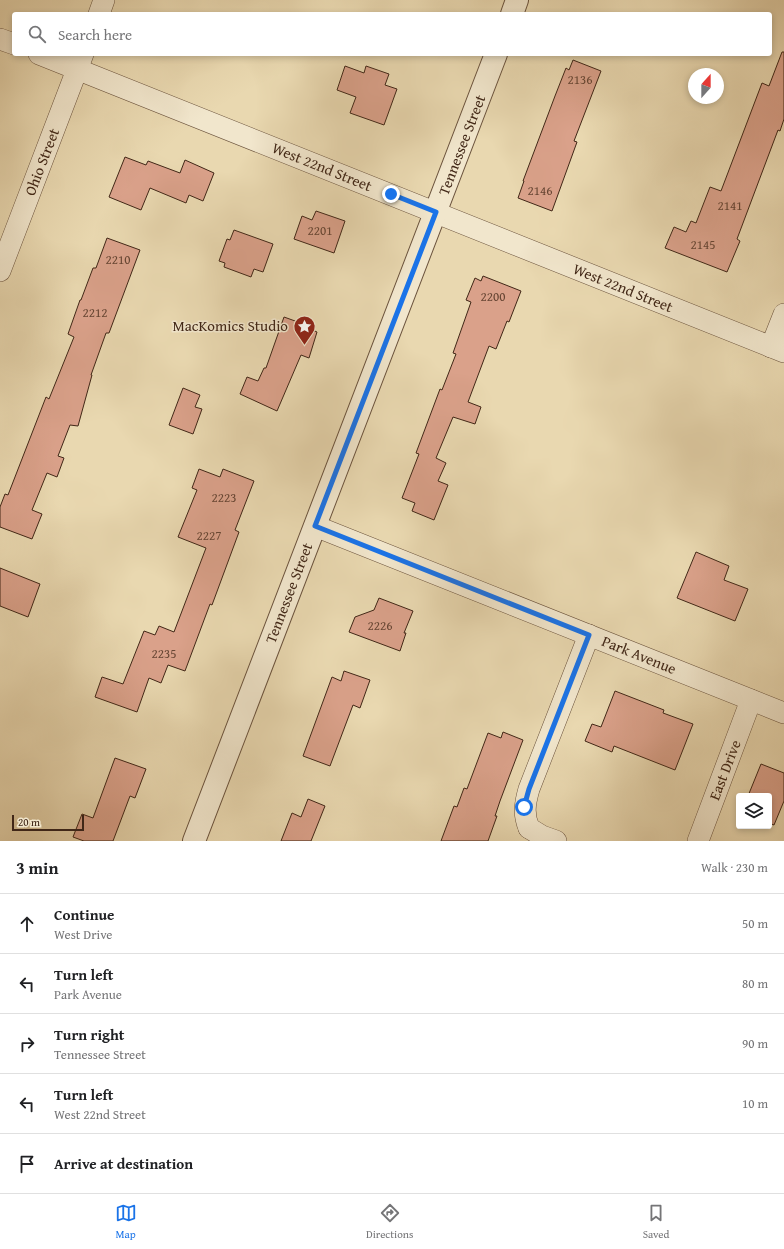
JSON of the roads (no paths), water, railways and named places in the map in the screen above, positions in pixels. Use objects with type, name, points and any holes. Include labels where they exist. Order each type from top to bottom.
[{"type":"street","points":[[100,12],[104,0]]},
{"type":"street","points":[[513,12],[517,0]]},
{"type":"street","points":[[0,39],[12,43]]},
{"type":"street","name":"West 22nd Street","points":[[49,56],[80,62],[436,212],[777,350]]},
{"type":"street","name":"Tennessee Street","points":[[194,841],[495,56]]},
{"type":"street","name":"Ohio Street","points":[[0,271],[80,62]]},
{"type":"street","points":[[777,350],[784,314]]},
{"type":"street","name":"Park Avenue","points":[[315,526],[784,713]]},
{"type":"street","points":[[556,841],[542,836],[524,835],[526,821],[524,807],[529,789],[589,635]]},
{"type":"street","name":"East Drive","points":[[698,841],[751,700]]},
{"type":"place","name":"MacKomics Studio","points":[[304,346]]}]
